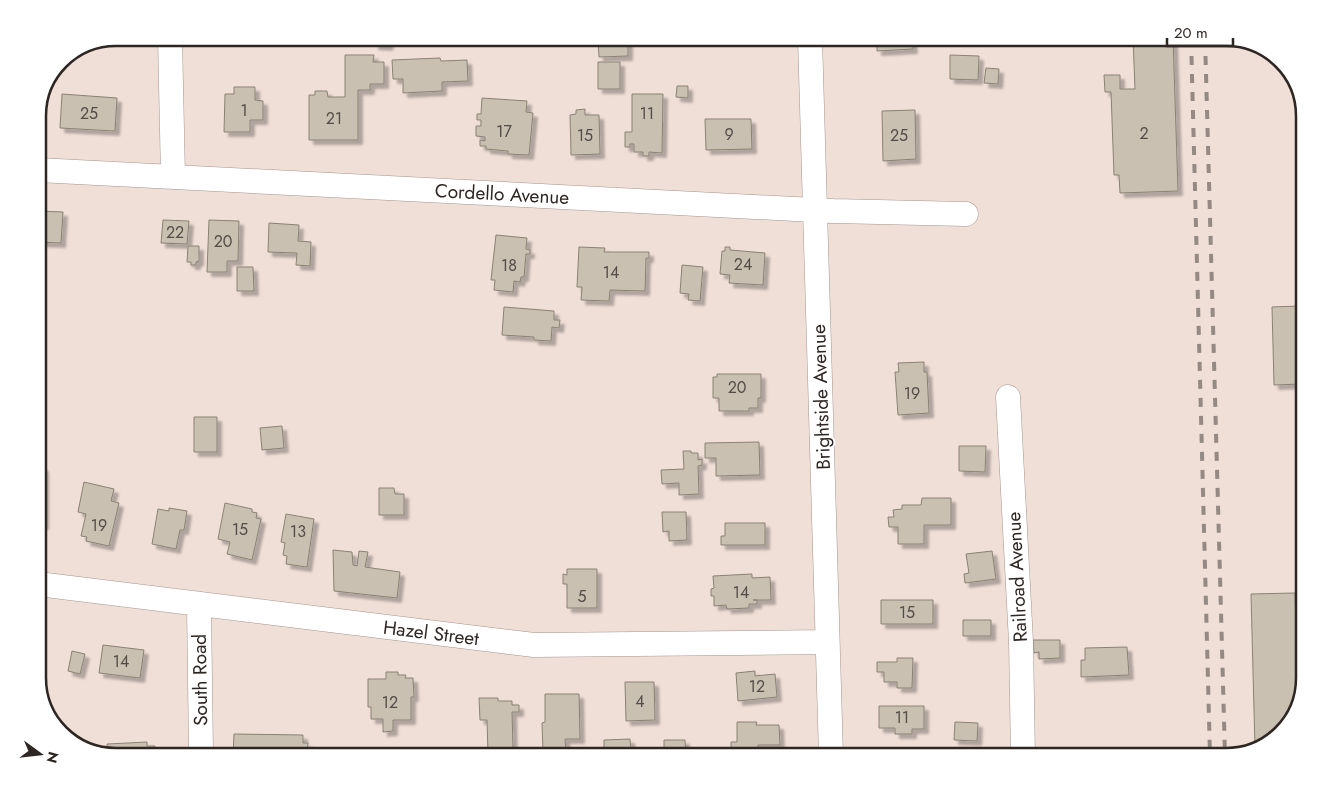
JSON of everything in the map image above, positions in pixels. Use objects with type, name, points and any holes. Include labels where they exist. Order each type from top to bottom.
[{"type":"street","points":[[170,46],[173,177]]},
{"type":"street","name":"Brightside Avenue","points":[[810,46],[831,748]]},
{"type":"street","name":"Cordello Avenue","points":[[46,170],[816,210],[966,214]]},
{"type":"street","name":"Railroad Avenue","points":[[1008,397],[1021,642],[1023,748]]},
{"type":"street","name":"Hazel Street","points":[[46,585],[534,645],[827,642]]},
{"type":"street","name":"South Road","points":[[199,604],[201,748]]},
{"type":"building","points":[[598,46],[628,46],[628,56],[599,57]]},
{"type":"building","points":[[877,46],[913,46],[913,49],[877,51]]},
{"type":"building","points":[[1133,46],[1173,46],[1178,191],[1120,193],[1119,175],[1114,175],[1111,92],[1105,92],[1104,75],[1120,75],[1120,89],[1135,89]]},
{"type":"building","points":[[345,55],[374,55],[373,62],[384,62],[384,84],[370,84],[370,90],[358,90],[358,140],[309,140],[309,95],[315,95],[315,91],[327,91],[328,97],[345,97]]},
{"type":"building","points":[[950,55],[979,56],[978,80],[950,79]]},
{"type":"building","points":[[440,58],[441,61],[467,60],[468,81],[442,82],[442,91],[403,93],[403,79],[393,79],[392,60]]},
{"type":"building","points":[[598,62],[620,62],[620,89],[598,89]]},
{"type":"building","points":[[986,68],[999,69],[998,84],[984,83]]},
{"type":"building","points":[[677,86],[688,86],[688,98],[676,97]]},
{"type":"building","points":[[234,87],[255,87],[255,100],[263,101],[263,120],[250,120],[250,132],[224,132],[225,94],[234,94]]},
{"type":"building","points":[[62,94],[117,98],[115,131],[60,128]]},
{"type":"building","points":[[632,94],[663,94],[662,153],[649,152],[649,156],[643,156],[643,152],[634,152],[634,144],[630,144],[630,147],[625,147],[625,132],[632,132]]},
{"type":"building","points":[[482,98],[527,101],[526,112],[533,113],[529,155],[508,154],[508,151],[486,149],[486,146],[480,146],[480,140],[485,141],[485,137],[476,136],[476,126],[481,126],[481,120],[477,120],[477,114],[481,114]]},
{"type":"building","points":[[585,109],[585,115],[599,115],[600,154],[571,155],[570,115],[576,114],[576,110]]},
{"type":"building","points":[[915,110],[916,159],[883,161],[882,111]]},
{"type":"building","points":[[705,119],[751,119],[752,149],[706,150]]},
{"type":"building","points":[[46,211],[63,212],[61,243],[46,242]]},
{"type":"building","points":[[163,220],[189,221],[187,244],[161,243]]},
{"type":"building","points":[[209,220],[239,221],[238,261],[227,261],[227,272],[207,272]]},
{"type":"building","points":[[269,223],[299,225],[298,241],[311,242],[310,266],[296,265],[297,253],[268,252]]},
{"type":"building","points":[[496,235],[527,238],[526,249],[530,250],[530,254],[526,254],[524,277],[521,277],[520,282],[514,281],[513,292],[494,290],[495,280],[491,280]]},
{"type":"building","points":[[188,246],[199,246],[199,261],[196,262],[196,265],[191,265],[191,262],[187,262]]},
{"type":"building","points":[[579,247],[605,248],[604,252],[649,252],[649,258],[646,258],[645,291],[610,290],[609,301],[581,300],[582,287],[577,287]]},
{"type":"building","points":[[725,247],[730,247],[730,250],[765,253],[763,285],[729,283],[730,275],[720,274],[722,251],[725,251]]},
{"type":"building","points":[[682,265],[703,267],[700,301],[688,300],[689,294],[680,293]]},
{"type":"building","points":[[237,267],[253,267],[254,291],[237,291]]},
{"type":"building","points":[[1296,306],[1296,384],[1274,385],[1272,307]]},
{"type":"building","points":[[504,307],[554,311],[554,320],[560,320],[559,328],[552,327],[551,341],[534,340],[534,337],[502,335]]},
{"type":"building","points":[[924,362],[924,372],[927,372],[929,413],[898,415],[895,372],[899,372],[898,363]]},
{"type":"building","points":[[717,374],[761,374],[761,398],[758,398],[758,408],[749,408],[749,411],[719,411],[719,398],[713,398],[713,377],[717,377]]},
{"type":"building","points":[[194,417],[217,417],[217,452],[194,452]]},
{"type":"building","points":[[282,426],[284,448],[262,450],[260,428]]},
{"type":"building","points":[[759,442],[760,475],[716,476],[716,458],[705,458],[705,443]]},
{"type":"building","points":[[959,446],[986,446],[985,472],[959,471]]},
{"type":"building","points":[[683,451],[698,453],[698,460],[702,459],[702,465],[698,466],[699,494],[679,495],[679,483],[662,484],[661,470],[684,469]]},
{"type":"building","points":[[84,482],[114,489],[111,501],[119,503],[109,546],[86,541],[87,537],[81,536],[86,514],[78,512]]},
{"type":"building","points":[[379,488],[394,488],[395,494],[404,494],[404,515],[379,515]]},
{"type":"building","points":[[922,498],[951,498],[951,525],[924,525],[924,544],[898,544],[898,527],[889,527],[888,517],[894,517],[893,510],[902,509],[902,505],[921,505]]},
{"type":"building","points":[[225,503],[252,509],[252,512],[257,513],[256,518],[261,519],[252,560],[227,554],[230,542],[218,539]]},
{"type":"building","points":[[169,508],[187,511],[184,530],[180,530],[176,549],[152,544],[158,509],[169,511]]},
{"type":"building","points":[[662,512],[686,512],[687,540],[669,541],[669,531],[663,532]]},
{"type":"building","points":[[286,514],[314,519],[307,567],[286,564],[287,556],[283,555],[285,543],[281,542]]},
{"type":"building","points":[[725,523],[765,523],[765,545],[721,545],[721,536],[725,536]]},
{"type":"building","points":[[333,550],[352,552],[353,565],[357,566],[359,551],[368,552],[365,567],[400,572],[397,598],[334,591]]},
{"type":"building","points":[[992,551],[996,579],[965,583],[964,574],[969,573],[966,554]]},
{"type":"building","points":[[567,569],[597,569],[597,608],[567,608],[567,584],[563,584],[563,574],[567,575]]},
{"type":"building","points":[[752,574],[752,578],[770,577],[771,600],[757,600],[757,604],[749,604],[749,608],[727,609],[726,605],[714,606],[714,596],[711,596],[711,589],[714,588],[713,576]]},
{"type":"building","points":[[1295,593],[1296,629],[1296,678],[1293,696],[1281,720],[1268,733],[1255,741],[1251,594]]},
{"type":"building","points":[[881,600],[933,600],[933,624],[881,624]]},
{"type":"building","points":[[963,620],[991,620],[991,636],[963,636]]},
{"type":"building","points":[[1033,640],[1060,640],[1060,658],[1039,659],[1039,652],[1034,653]]},
{"type":"building","points":[[103,645],[144,650],[140,678],[99,673]]},
{"type":"building","points":[[1127,647],[1129,675],[1081,677],[1081,660],[1085,660],[1085,648]]},
{"type":"building","points":[[72,651],[85,654],[80,674],[68,671]]},
{"type":"building","points":[[897,658],[913,658],[912,688],[897,688],[897,682],[884,682],[884,672],[877,672],[877,662],[897,662]]},
{"type":"building","points":[[755,671],[755,676],[775,674],[777,697],[738,701],[736,673]]},
{"type":"building","points":[[386,672],[398,672],[398,675],[406,675],[405,678],[413,678],[414,697],[411,697],[411,720],[393,720],[393,731],[383,732],[383,719],[371,719],[371,707],[368,707],[368,679],[386,679]]},
{"type":"building","points":[[625,682],[654,682],[655,720],[626,721]]},
{"type":"building","points":[[545,694],[579,694],[580,739],[565,739],[566,748],[543,748],[542,723],[545,722]]},
{"type":"building","points":[[479,698],[498,698],[498,701],[512,701],[512,705],[519,705],[519,712],[512,712],[513,748],[488,748],[487,720],[480,720]]},
{"type":"building","points":[[879,706],[924,706],[924,729],[912,729],[912,734],[895,734],[895,728],[879,728]]},
{"type":"building","points":[[737,722],[757,722],[756,725],[779,725],[780,745],[758,745],[758,748],[731,748],[731,742],[737,742]]},
{"type":"building","points":[[955,722],[978,723],[977,741],[954,740]]},
{"type":"building","points":[[234,734],[303,735],[303,743],[308,743],[308,748],[233,748]]},
{"type":"building","points":[[630,739],[631,748],[604,748],[604,740]]},
{"type":"building","points":[[664,740],[685,740],[686,748],[664,748]]},
{"type":"building","points":[[147,742],[147,746],[155,746],[155,748],[116,748],[107,747],[107,744]]},
{"type":"railway","points":[[1191,46],[1210,748]]},
{"type":"railway","points":[[1205,46],[1225,748]]}]
